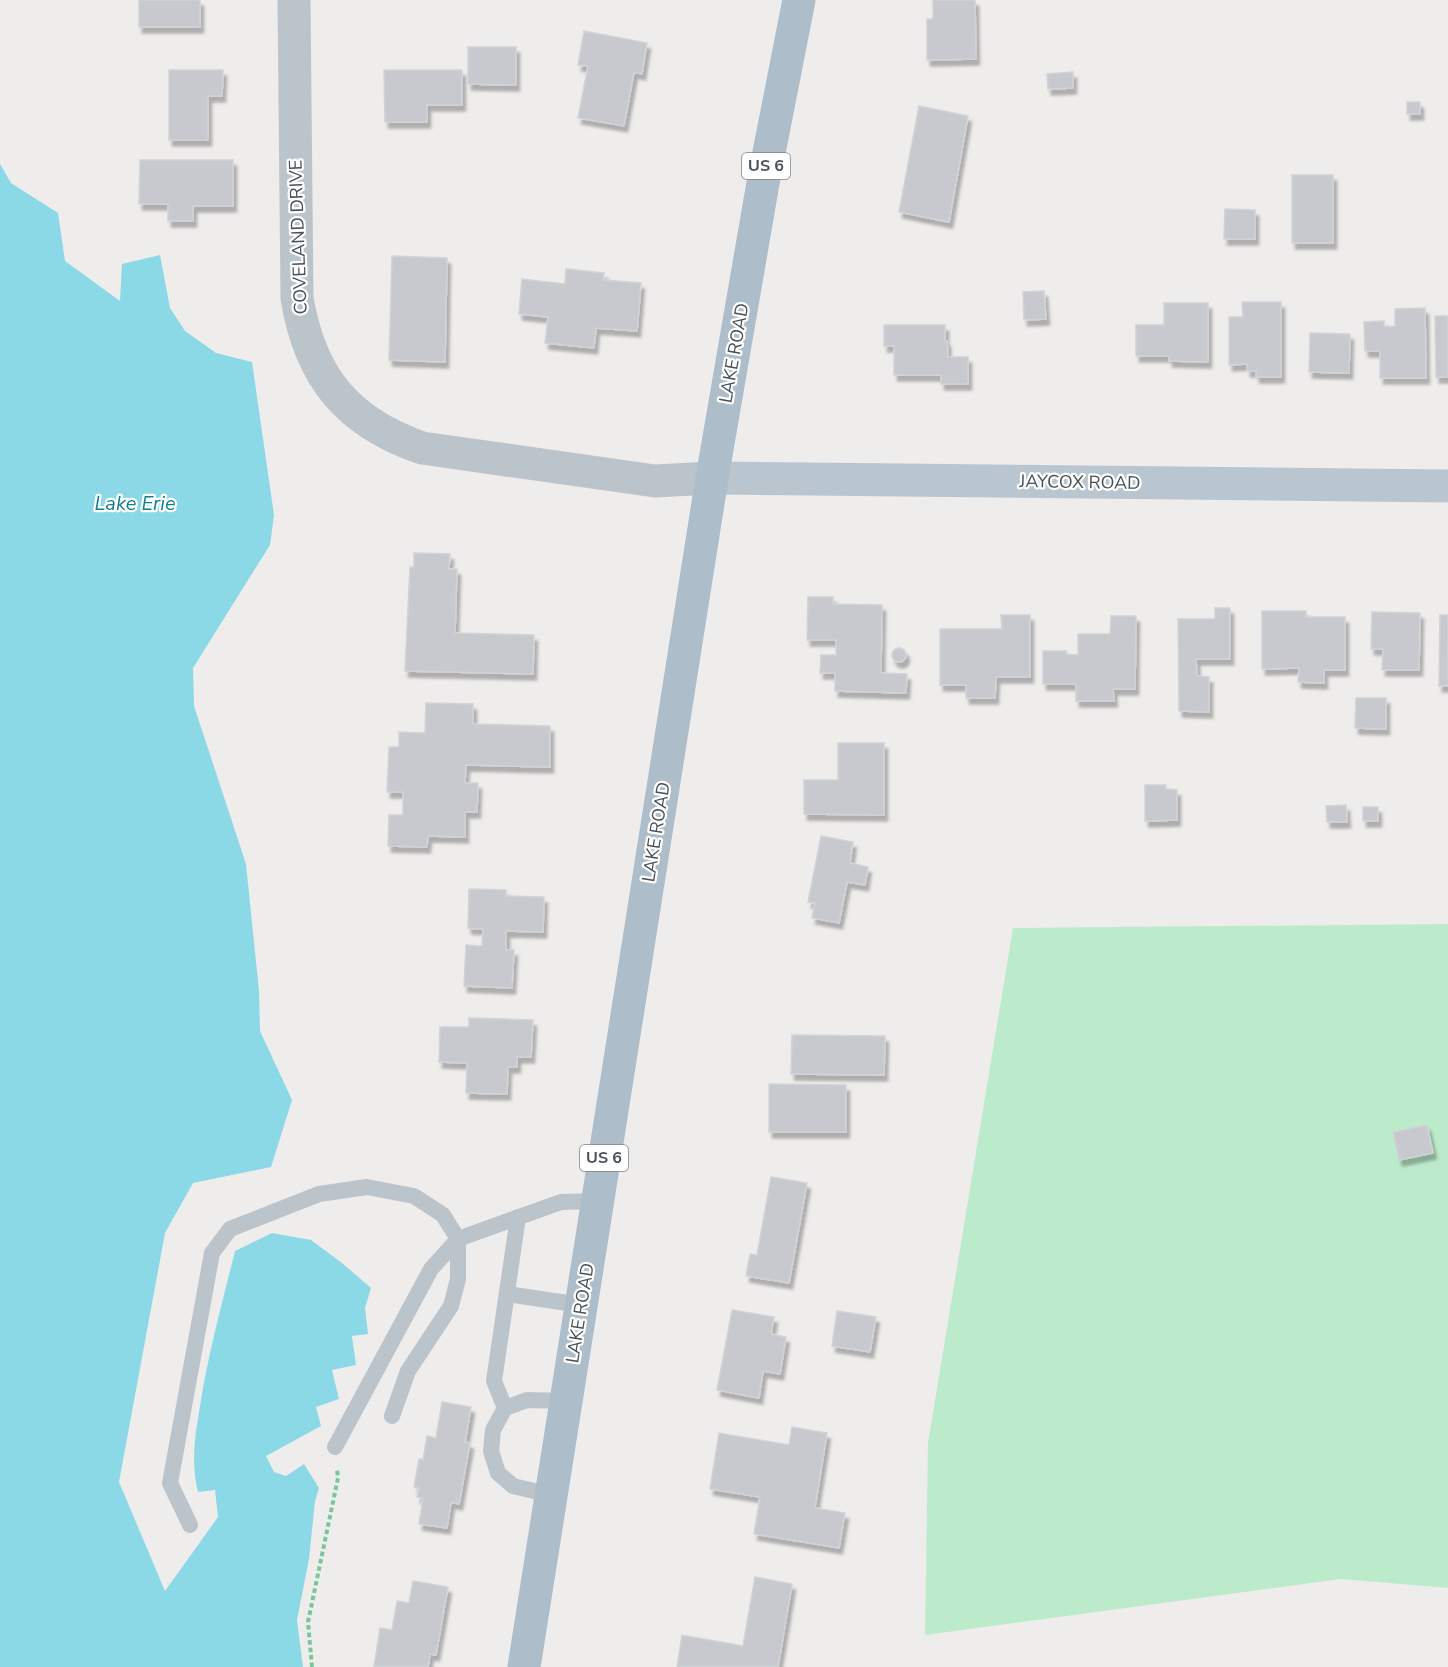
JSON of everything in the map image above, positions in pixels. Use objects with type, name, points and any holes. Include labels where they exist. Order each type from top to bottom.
[{"type":"main road","name":"LAKE ROAD","points":[[524,1667],[712,478],[763,183],[799,0]]},
{"type":"street","name":"COVELAND DRIVE","points":[[294,0],[297,298],[302,327],[312,355],[327,381],[346,404],[369,423],[394,438],[422,448],[655,481],[712,478]]},
{"type":"street","name":"JAYCOX ROAD","points":[[712,478],[1448,486]]},
{"type":"lane","points":[[190,1525],[170,1483],[212,1253],[230,1229],[319,1194],[367,1187],[414,1196],[444,1215],[458,1239],[458,1279],[451,1306],[408,1371],[392,1416]]},
{"type":"lane","points":[[335,1447],[431,1269],[458,1239],[561,1202],[598,1201]]},
{"type":"lane","points":[[505,1408],[494,1381],[518,1217]]},
{"type":"lane","points":[[507,1294],[581,1305]]},
{"type":"lane","points":[[551,1496],[513,1486],[498,1473],[491,1451],[493,1430],[505,1408],[527,1400],[566,1401]]},
{"type":"path","points":[[312,1667],[308,1622],[338,1478],[335,1447]]},
{"type":"green space","points":[[1448,924],[1448,1588],[1341,1579],[925,1635],[928,1443],[1013,928]]},
{"type":"water","name":"Lake Erie","points":[[0,164],[11,183],[58,213],[65,261],[120,301],[122,264],[160,255],[170,308],[185,331],[216,353],[252,362],[274,515],[270,545],[193,668],[194,706],[246,864],[259,991],[260,1031],[292,1100],[271,1167],[193,1183],[165,1233],[119,1482],[165,1591],[218,1517],[215,1490],[198,1492],[194,1468],[195,1446],[208,1363],[235,1251],[272,1233],[311,1240],[371,1288],[365,1308],[368,1334],[352,1336],[356,1365],[332,1370],[339,1399],[316,1407],[321,1426],[266,1456],[274,1472],[286,1476],[304,1464],[319,1488],[315,1501],[309,1559],[297,1620],[303,1667],[0,1667]]},
{"type":"building","points":[[139,0],[200,0],[200,27],[139,27]]},
{"type":"building","points":[[933,0],[975,0],[976,59],[927,60],[927,19],[933,19]]},
{"type":"building","points":[[584,31],[647,43],[642,74],[634,72],[624,126],[578,118],[588,66],[578,65]]},
{"type":"building","points":[[468,47],[516,47],[516,85],[468,84]]},
{"type":"building","points":[[169,70],[223,70],[222,96],[208,96],[208,140],[169,140]]},
{"type":"building","points":[[384,70],[462,70],[462,105],[427,105],[427,122],[385,122]]},
{"type":"building","points":[[1073,72],[1073,88],[1048,89],[1047,74]]},
{"type":"building","points":[[1407,102],[1420,102],[1420,114],[1407,114]]},
{"type":"building","points":[[919,106],[968,116],[949,222],[899,212]]},
{"type":"building","points":[[140,160],[233,160],[233,206],[193,206],[193,221],[168,221],[168,204],[139,204]]},
{"type":"building","points":[[1292,175],[1333,175],[1333,243],[1292,243]]},
{"type":"building","points":[[1225,209],[1255,210],[1255,239],[1224,239]]},
{"type":"building","points":[[392,256],[447,258],[445,362],[389,360]]},
{"type":"building","points":[[566,269],[604,273],[603,280],[641,283],[637,331],[596,328],[594,348],[545,343],[548,317],[519,314],[522,279],[565,284]]},
{"type":"building","points":[[1044,291],[1046,319],[1024,320],[1023,292]]},
{"type":"building","points":[[1242,302],[1281,302],[1281,377],[1256,377],[1256,371],[1247,371],[1247,364],[1229,365],[1229,317],[1243,317]]},
{"type":"building","points":[[1164,303],[1208,303],[1208,362],[1169,361],[1169,356],[1136,356],[1136,325],[1164,325]]},
{"type":"building","points":[[1425,308],[1426,378],[1380,378],[1380,351],[1365,351],[1364,322],[1384,321],[1384,327],[1395,326],[1395,309]]},
{"type":"building","points":[[1435,316],[1448,316],[1448,377],[1436,377]]},
{"type":"building","points":[[884,325],[945,325],[948,357],[968,357],[968,384],[941,384],[941,375],[894,375],[894,346],[884,346]]},
{"type":"building","points":[[1310,333],[1350,334],[1349,373],[1309,372]]},
{"type":"building","points":[[414,553],[450,554],[449,569],[457,569],[455,633],[534,635],[533,674],[405,671],[410,567],[414,567]]},
{"type":"building","points":[[808,597],[833,597],[833,604],[882,605],[881,673],[907,674],[906,693],[835,691],[835,673],[820,673],[821,655],[836,655],[836,640],[807,640]]},
{"type":"building","points":[[1215,608],[1230,608],[1230,659],[1196,659],[1197,676],[1209,677],[1209,712],[1179,711],[1178,619],[1215,619]]},
{"type":"building","points":[[1262,611],[1306,611],[1306,617],[1345,617],[1345,670],[1324,670],[1324,683],[1298,682],[1299,668],[1262,669]]},
{"type":"building","points":[[1372,612],[1420,613],[1419,670],[1382,670],[1383,649],[1371,649]]},
{"type":"building","points":[[1001,615],[1030,615],[1030,677],[996,677],[995,698],[966,698],[966,685],[940,685],[940,629],[1002,629]]},
{"type":"building","points":[[1440,615],[1448,615],[1448,686],[1439,686]]},
{"type":"building","points":[[1111,616],[1136,616],[1135,689],[1113,689],[1114,701],[1076,701],[1076,684],[1043,684],[1043,651],[1067,651],[1066,654],[1078,655],[1078,634],[1110,634]]},
{"type":"building","points":[[896,648],[902,648],[906,655],[902,662],[896,662],[892,658],[892,652]]},
{"type":"building","points":[[1356,698],[1386,698],[1386,729],[1355,728]]},
{"type":"building","points":[[426,703],[473,704],[473,724],[550,726],[550,767],[466,765],[465,783],[478,783],[477,812],[465,812],[465,837],[428,836],[427,847],[388,846],[389,815],[403,815],[403,792],[387,792],[389,747],[399,747],[399,732],[425,733]]},
{"type":"building","points":[[838,743],[884,743],[884,815],[804,814],[804,780],[838,780]]},
{"type":"building","points":[[1145,785],[1166,785],[1166,789],[1177,790],[1177,820],[1145,821]]},
{"type":"building","points":[[1346,805],[1347,822],[1327,822],[1326,806]]},
{"type":"building","points":[[1363,807],[1378,807],[1378,821],[1363,821]]},
{"type":"building","points":[[821,836],[853,842],[850,863],[868,867],[865,885],[847,882],[839,923],[812,918],[815,903],[808,902]]},
{"type":"building","points":[[469,889],[506,890],[506,896],[544,897],[543,932],[506,931],[506,950],[514,950],[512,988],[464,986],[466,945],[482,946],[483,929],[468,928]]},
{"type":"building","points":[[469,1018],[533,1020],[531,1057],[517,1057],[517,1067],[508,1067],[507,1094],[466,1093],[467,1063],[439,1062],[440,1027],[469,1027]]},
{"type":"building","points":[[792,1035],[885,1036],[884,1075],[791,1074]]},
{"type":"building","points":[[769,1084],[846,1085],[846,1132],[769,1132]]},
{"type":"building","points":[[1427,1125],[1433,1153],[1399,1160],[1393,1132]]},
{"type":"building","points":[[771,1177],[807,1183],[789,1283],[746,1276],[750,1254],[757,1255]]},
{"type":"building","points":[[732,1310],[774,1317],[771,1334],[786,1337],[780,1374],[763,1371],[759,1398],[717,1390]]},
{"type":"building","points":[[837,1311],[876,1317],[870,1352],[832,1346]]},
{"type":"building","points":[[442,1402],[471,1407],[465,1442],[470,1443],[459,1504],[451,1502],[447,1528],[419,1524],[423,1498],[417,1497],[419,1488],[414,1487],[419,1459],[423,1460],[427,1436],[436,1438]]},
{"type":"building","points":[[792,1427],[827,1433],[815,1508],[845,1513],[839,1548],[754,1534],[760,1497],[710,1489],[719,1433],[789,1445]]},
{"type":"building","points":[[755,1577],[792,1584],[778,1667],[677,1667],[682,1635],[743,1646]]},
{"type":"building","points":[[413,1581],[448,1587],[436,1655],[430,1654],[428,1667],[374,1667],[380,1628],[392,1630],[397,1601],[409,1603]]}]
